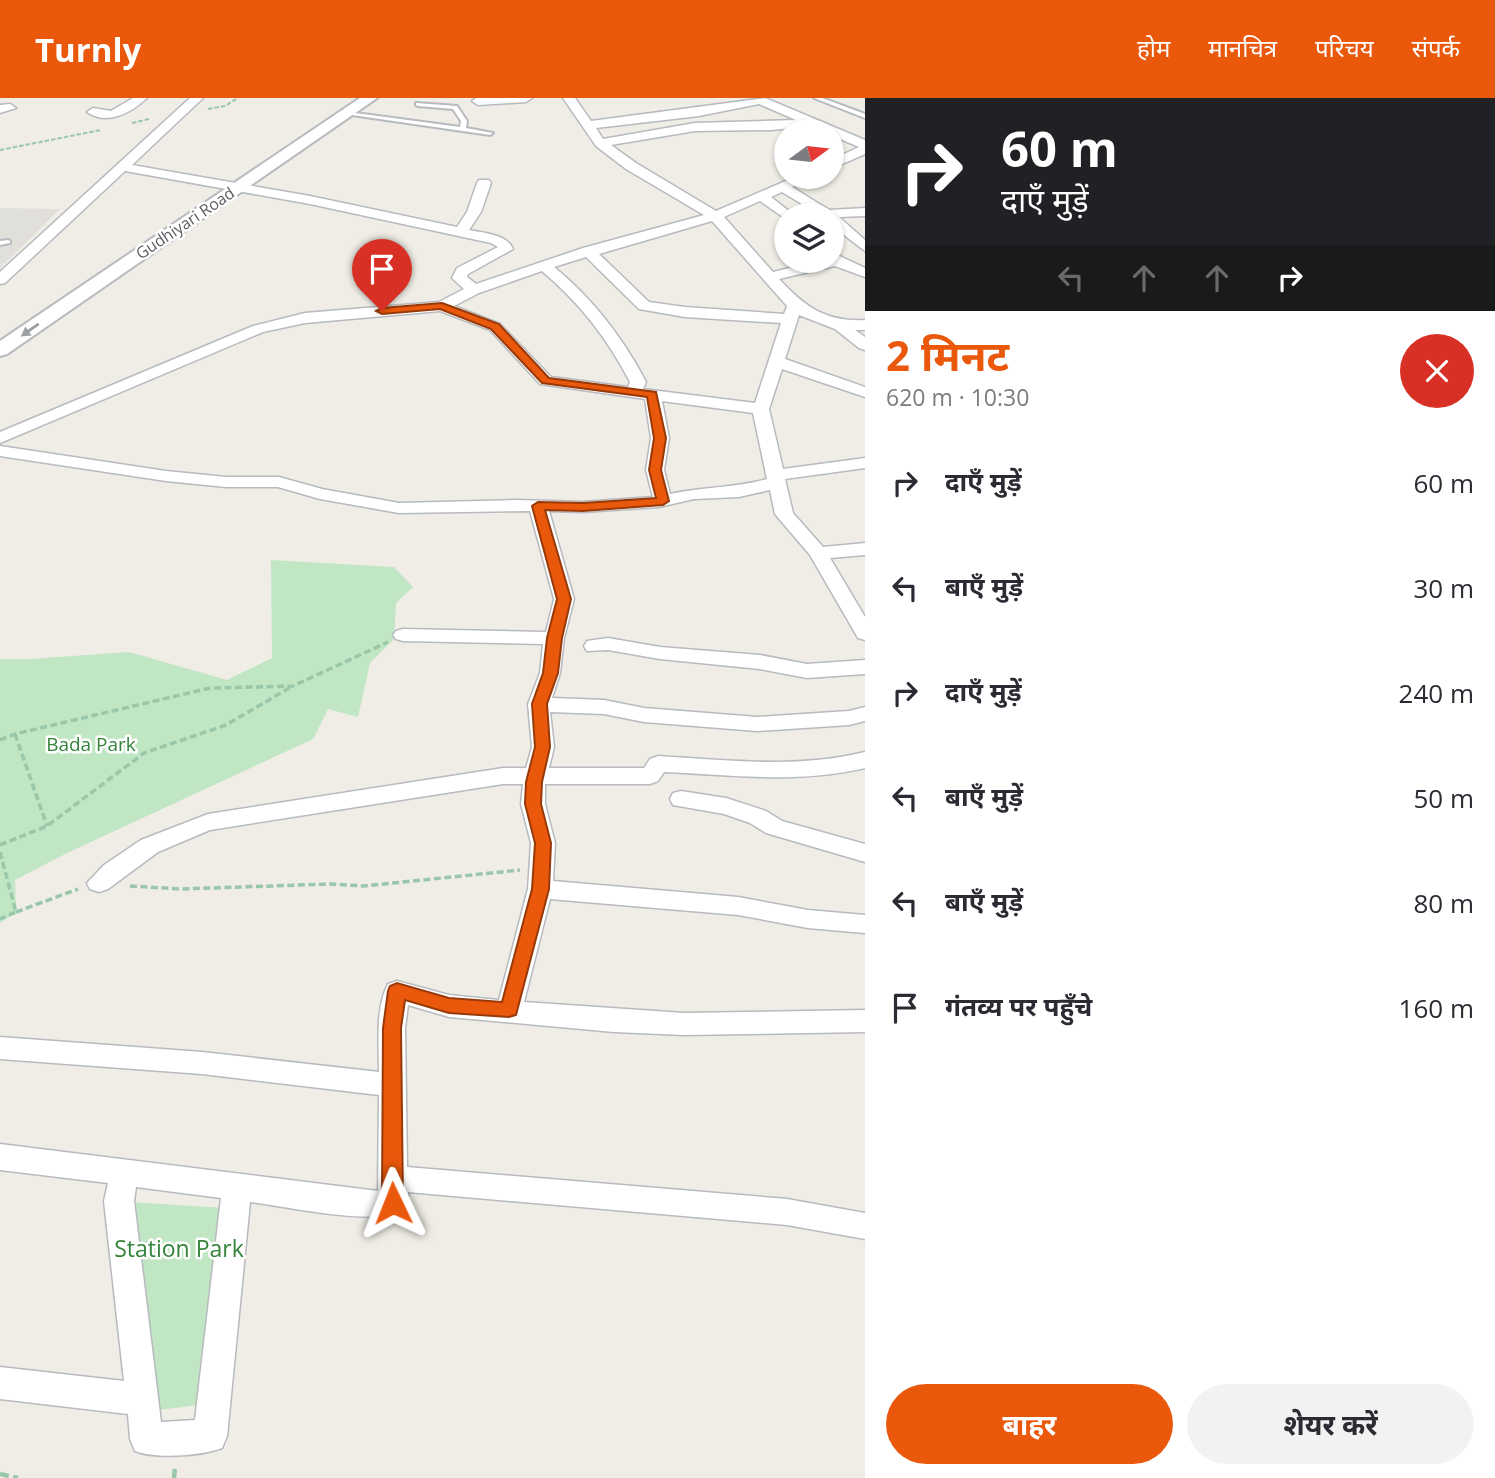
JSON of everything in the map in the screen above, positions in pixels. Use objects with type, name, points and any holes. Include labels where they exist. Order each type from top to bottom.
[{"type":"street","points":[[93,112],[113,115],[141,98]]},
{"type":"street","name":"Gudhiyari Road","points":[[0,350],[347,106],[370,98]]},
{"type":"street","points":[[478,101],[526,98]]},
{"type":"street","points":[[569,98],[600,143],[631,166],[715,216],[769,277],[793,312]]},
{"type":"street","points":[[0,281],[123,167],[191,99]]},
{"type":"street","points":[[587,125],[699,112],[761,100],[804,119]]},
{"type":"street","points":[[600,143],[695,127],[774,126]]},
{"type":"street","points":[[844,137],[865,147]]},
{"type":"street","points":[[844,158],[865,147]]},
{"type":"street","points":[[123,167],[232,185],[496,240],[506,249],[461,271],[461,282],[474,290]]},
{"type":"street","points":[[460,232],[474,212],[484,183]]},
{"type":"street","name":"Gudhiyari Road","points":[[0,332],[232,185]]},
{"type":"street","points":[[0,438],[258,329],[305,318],[442,306],[474,290],[544,265],[715,216],[778,189]]},
{"type":"street","points":[[786,189],[811,203]]},
{"type":"street","points":[[763,197],[774,205]]},
{"type":"street","points":[[844,214],[865,212]]},
{"type":"street","points":[[844,229],[865,247]]},
{"type":"street","points":[[588,251],[644,306],[685,313],[793,312],[816,320],[857,327],[865,345]]},
{"type":"street","points":[[844,263],[865,273]]},
{"type":"street","points":[[544,265],[570,286],[627,359],[660,438],[655,470],[663,501]]},
{"type":"street","points":[[769,277],[783,273]]},
{"type":"street","points":[[442,306],[495,327],[546,381],[761,409]]},
{"type":"street","points":[[793,312],[761,409],[784,514],[818,553],[865,634]]},
{"type":"street","points":[[777,362],[865,393]]},
{"type":"street","points":[[0,450],[166,476],[226,482],[279,482],[320,494],[399,508],[583,507],[663,501],[694,494],[739,492],[777,479],[865,463]]},
{"type":"street","points":[[509,1010],[540,878],[543,843],[533,804],[543,747],[539,704],[550,673],[554,638],[564,599],[538,506]]},
{"type":"street","points":[[818,553],[865,549]]},
{"type":"street","points":[[403,635],[554,638]]},
{"type":"street","points":[[594,646],[608,644],[760,662],[807,671],[865,667]]},
{"type":"street","points":[[539,704],[604,707],[644,715],[757,724],[849,718],[865,713]]},
{"type":"street","points":[[99,883],[131,855],[169,835],[208,822],[503,776],[650,776],[658,764],[767,772],[793,771],[837,769],[865,760]]},
{"type":"street","points":[[681,799],[726,806],[758,817],[774,827],[865,853]]},
{"type":"street","points":[[540,878],[738,906],[808,919],[865,924]]},
{"type":"street","points":[[0,1157],[372,1204],[393,1203],[392,1028],[397,991],[449,1006],[614,1021],[684,1024],[865,1021]]},
{"type":"street","points":[[0,1048],[202,1063],[393,1085]]},
{"type":"street","points":[[124,1173],[119,1200],[146,1439],[210,1436],[237,1187]]},
{"type":"street","points":[[391,1178],[774,1210],[865,1226]]},
{"type":"street","points":[[0,1383],[141,1399]]},
{"type":"lane","points":[[817,98],[863,114]]},
{"type":"lane","points":[[418,104],[455,107],[464,121],[462,132]]},
{"type":"lane","points":[[347,106],[462,132],[489,133]]},
{"type":"path","points":[[0,845],[47,826],[144,753],[226,725],[293,686],[403,635]]},
{"type":"path","points":[[0,740],[15,734],[210,688],[293,686]]},
{"type":"path","points":[[15,734],[47,826]]},
{"type":"path","points":[[0,852],[16,912]]},
{"type":"path","points":[[0,919],[51,897],[99,883],[181,889],[273,888],[540,878]]},
{"type":"path","points":[[0,1474],[18,1478]]},
{"type":"shaded area","points":[[0,208],[60,209],[0,268]]},
{"type":"green space","name":"Bada Park","points":[[271,560],[394,567],[413,587],[396,603],[394,639],[370,663],[358,717],[328,709],[313,739],[67,853],[15,880],[16,912],[0,923],[0,659],[129,652],[227,680],[272,658]]},
{"type":"green space","name":"Station Park","points":[[128,1202],[227,1208],[206,1404],[159,1410]]},
{"type":"route","points":[[382,311],[442,306],[495,327],[546,381],[652,394],[660,438],[655,470],[659,495],[663,501],[583,507],[538,506],[564,599],[554,638],[550,673],[539,704],[543,747],[534,782],[533,804],[543,843],[540,889],[509,1010],[449,1006],[397,991],[392,1028],[393,1203]]}]
